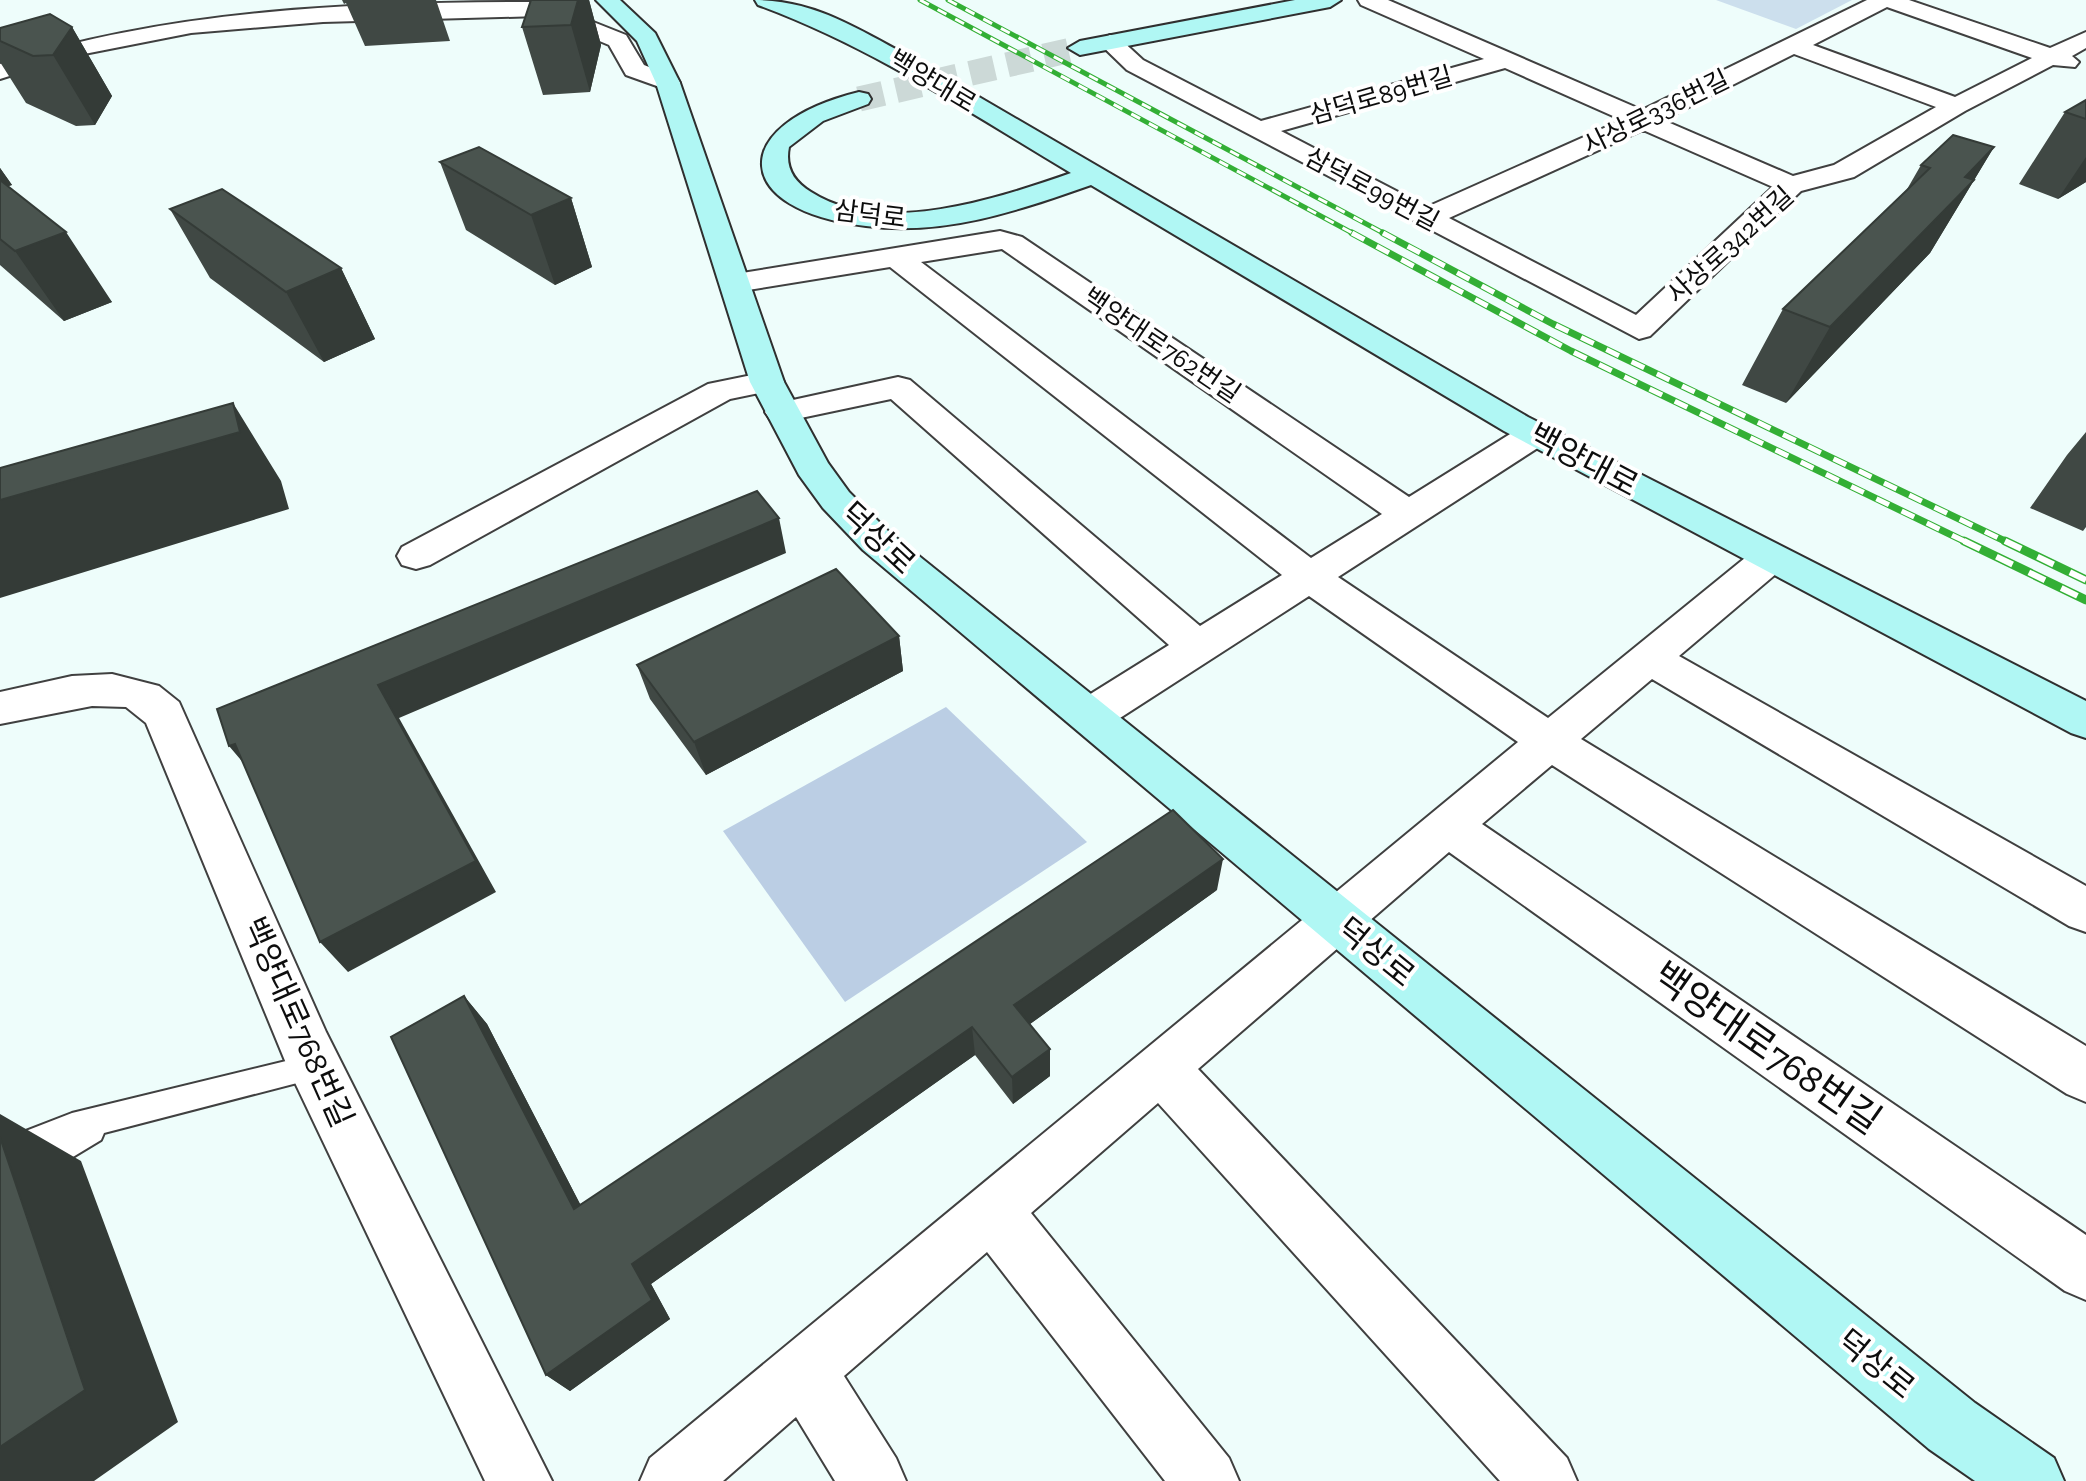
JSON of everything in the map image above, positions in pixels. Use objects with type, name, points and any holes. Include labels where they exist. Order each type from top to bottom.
[{"type":"main road","name":"덕상로","points":[[607,0],[647,38],[668,83],[774,397],[812,467],[836,500],[876,541],[1952,1426],[2031,1481]]},
{"type":"main road","name":"백양대로","points":[[766,0],[829,23],[885,52],[1095,174],[1315,308],[1535,434],[2086,721]]},
{"type":"main road","name":"백양대로","points":[[810,0],[848,15],[1008,101],[1066,137],[1095,174]]},
{"type":"main road","points":[[1080,48],[1330,0]]},
{"type":"main road","name":"삼덕로","points":[[859,99],[797,124],[784,135],[774,151],[774,167],[783,183],[819,207],[885,219],[945,218],[981,212],[1095,174]]},
{"type":"street","name":"삼덕로89번길","points":[[1369,0],[1791,185]]},
{"type":"street","points":[[1886,0],[2086,68]]},
{"type":"street","name":"사상로336번길","points":[[1425,218],[1641,121],[1886,0]]},
{"type":"street","points":[[0,72],[90,46],[187,25],[461,10],[543,9],[618,40],[635,70],[668,83]]},
{"type":"street","name":"사상로342번길","points":[[1639,329],[1791,185],[1844,171],[1956,106],[2086,39]]},
{"type":"street","name":"삼덕로99번길","points":[[1110,42],[1135,65],[1639,329]]},
{"type":"street","points":[[1792,45],[1956,106]]},
{"type":"street","name":"삼덕로89번길","points":[[1259,129],[1504,61]]},
{"type":"street","name":"백양대로762번길","points":[[736,283],[1000,240],[1012,243],[1408,514]]},
{"type":"street","points":[[896,257],[1310,577],[1549,741],[2086,1076]]},
{"type":"street","points":[[416,556],[720,391],[774,397],[898,387],[1198,647]]},
{"type":"street","points":[[1091,715],[1535,434]]},
{"type":"street","points":[[673,1481],[1336,918],[1770,558]]},
{"type":"street","points":[[1649,658],[2086,911]]},
{"type":"street","name":"백양대로768번길","points":[[0,708],[35,698],[106,691],[145,698],[164,714],[315,1067],[519,1481]]},
{"type":"street","name":"백양대로768번길","points":[[1447,825],[2086,1270]]},
{"type":"street","points":[[1160,1067],[1544,1481]]},
{"type":"street","points":[[991,1210],[1206,1481]]},
{"type":"street","points":[[803,1370],[873,1481]]},
{"type":"lane","points":[[0,1155],[72,1127],[315,1067]]},
{"type":"lane","points":[[0,1187],[112,1117]]},
{"type":"shaded area","points":[[1716,0],[1852,0],[1796,29]]},
{"type":"shaded area","points":[[946,707],[1087,842],[845,1002],[723,831]]},
{"type":"building","points":[[531,0],[578,0],[571,25],[522,27]]},
{"type":"building","points":[[50,14],[72,27],[53,55],[33,56],[0,41],[0,28]]},
{"type":"building","points":[[2086,100],[2086,119],[2065,112]]},
{"type":"building","points":[[1953,135],[1994,147],[1965,177],[1974,180],[1830,327],[1783,309],[1930,168],[1921,165]]},
{"type":"building","points":[[479,147],[571,198],[531,215],[440,162]]},
{"type":"building","points":[[0,180],[66,232],[15,251],[0,239]]},
{"type":"building","points":[[222,189],[341,268],[286,292],[170,209]]},
{"type":"building","points":[[233,403],[240,432],[0,500],[0,468]]},
{"type":"building","points":[[757,491],[779,518],[378,685],[476,861],[320,942],[235,744],[229,746],[217,709]]},
{"type":"building","points":[[836,569],[899,636],[694,742],[637,665]]},
{"type":"building","points":[[1173,810],[1223,859],[1014,1005],[1050,1049],[1012,1077],[972,1027],[632,1264],[652,1300],[546,1375],[391,1037],[464,996],[574,1209]]},
{"type":"building","points":[[0,1137],[85,1390],[0,1447]]},
{"type":"tunnel","points":[[859,99],[1080,48]]},
{"type":"railway","points":[[920,0],[1356,235]]},
{"type":"railway","points":[[948,0],[1387,235]]},
{"type":"railway","points":[[1352,233],[1571,351],[1968,543]]},
{"type":"railway","points":[[1383,233],[1553,324],[2009,543]]},
{"type":"railway","points":[[1964,541],[2086,600]]},
{"type":"railway","points":[[2005,541],[2086,580]]}]
